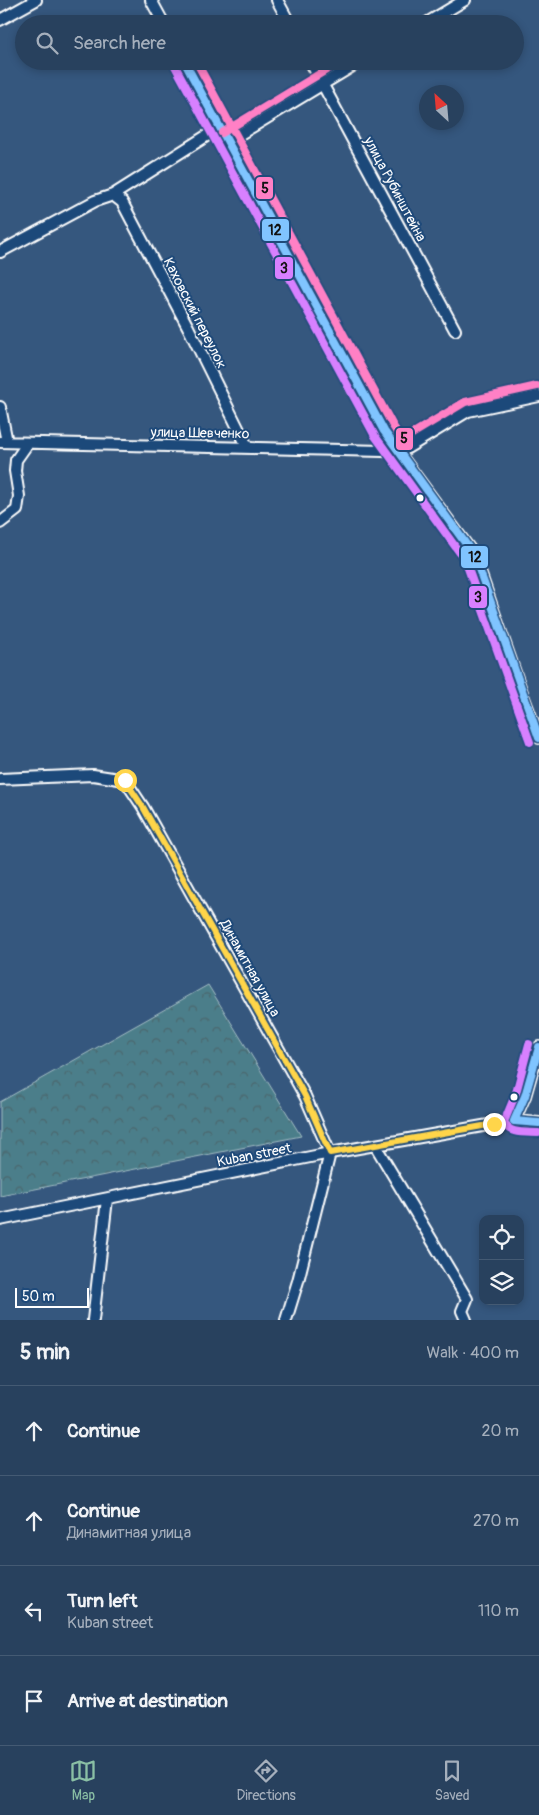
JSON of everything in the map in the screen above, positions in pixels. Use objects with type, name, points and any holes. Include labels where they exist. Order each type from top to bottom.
[{"type":"street","points":[[0,20],[36,0]]},
{"type":"street","points":[[151,0],[159,15]]},
{"type":"street","points":[[277,0],[285,15]]},
{"type":"street","points":[[440,15],[465,0]]},
{"type":"street","points":[[189,70],[384,430],[398,453],[474,555],[539,738]]},
{"type":"street","name":"улица Рубинштейна","points":[[315,70],[455,330]]},
{"type":"street","points":[[227,142],[346,70]]},
{"type":"street","points":[[0,252],[95,201],[113,195],[219,128]]},
{"type":"street","name":"Каховский переулок","points":[[113,195],[122,202],[188,327],[248,448]]},
{"type":"street","points":[[398,453],[468,411],[539,396]]},
{"type":"street","points":[[0,406],[3,442]]},
{"type":"street","name":"улица Шевченко","points":[[3,442],[383,451],[398,453]]},
{"type":"street","points":[[0,523],[17,510],[19,496],[15,471],[16,460],[28,442]]},
{"type":"street","name":"Динамитная улица","points":[[0,779],[93,775],[125,780],[143,807],[305,1096],[330,1153]]},
{"type":"street","points":[[514,1121],[525,1096],[539,1047]]},
{"type":"street","name":"Kuban street","points":[[0,1220],[330,1153],[514,1121],[539,1124]]},
{"type":"street","points":[[375,1146],[467,1299],[462,1311],[466,1320]]},
{"type":"street","points":[[286,1320],[298,1281],[330,1153]]},
{"type":"street","points":[[93,1320],[107,1199]]},
{"type":"green space","points":[[208,985],[301,1136],[0,1196],[0,1102]]},
{"type":"transit line","name":"3","points":[[177,70],[375,436],[465,560],[530,742]]},
{"type":"transit line","name":"12","points":[[189,70],[384,431],[474,555],[539,738]]},
{"type":"transit line","name":"5","points":[[201,70],[402,440],[465,402],[537,386]]},
{"type":"transit line","name":"5","points":[[222,133],[326,70]]},
{"type":"transit line","name":"3","points":[[529,1044],[516,1093],[504,1122],[509,1129],[514,1131],[538,1133]]},
{"type":"transit line","name":"12","points":[[539,1047],[525,1096],[514,1121],[539,1123]]},
{"type":"route","points":[[125,780],[143,807],[305,1096],[330,1153],[494,1124]]}]
